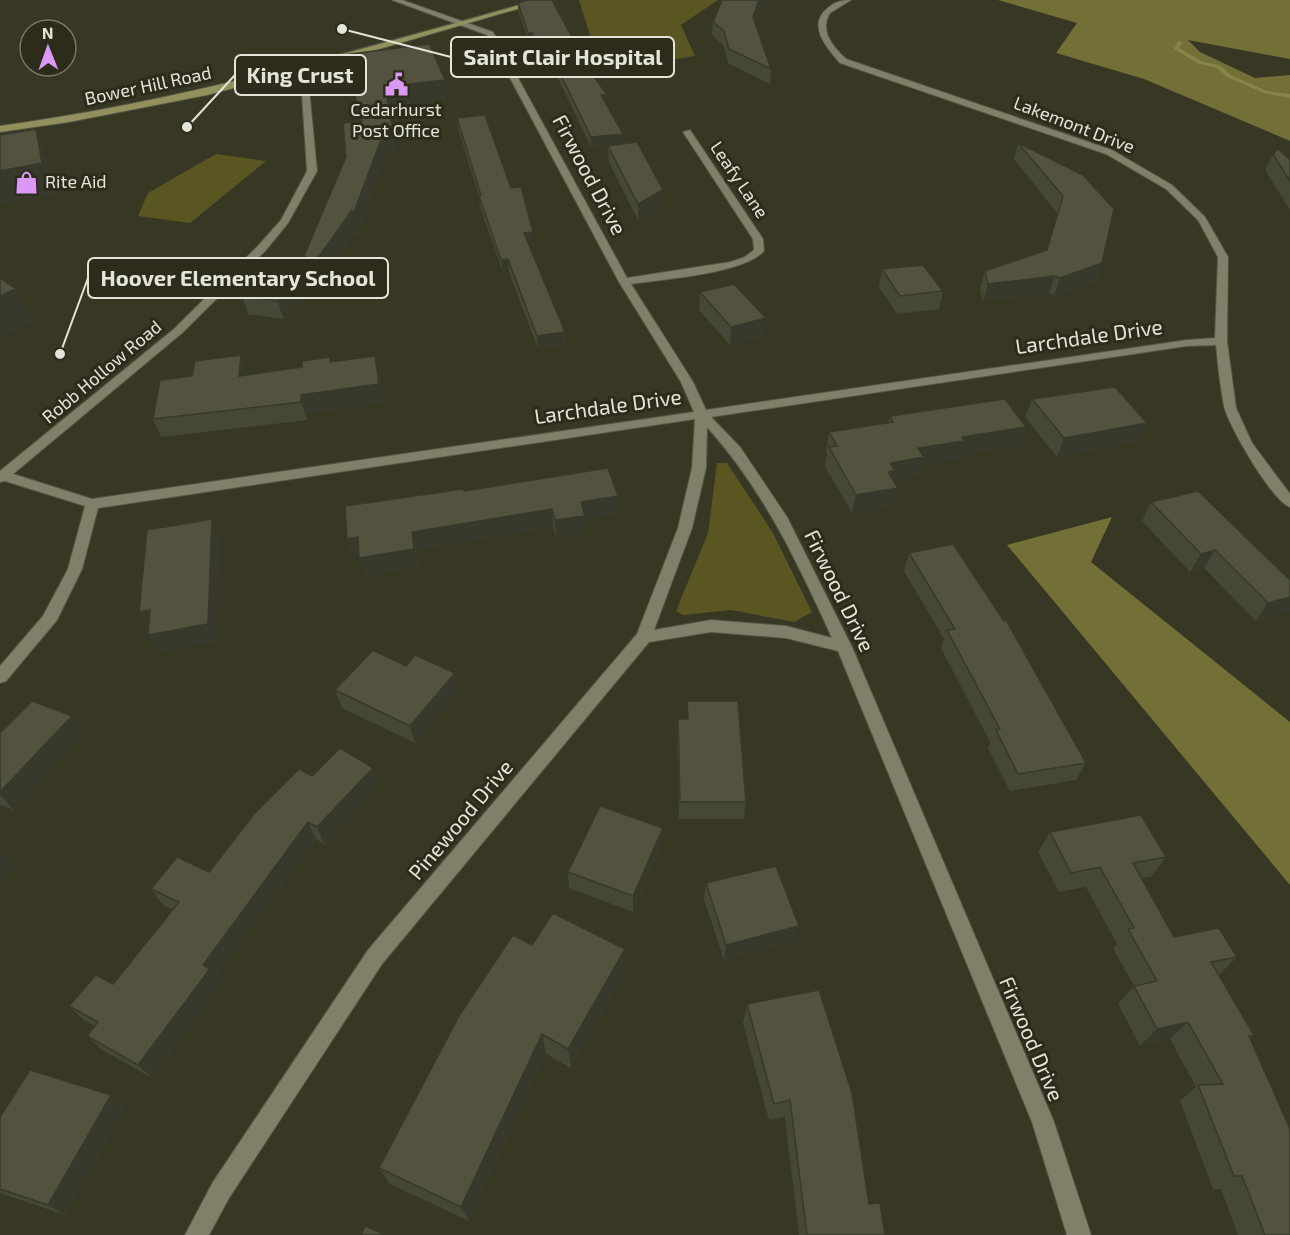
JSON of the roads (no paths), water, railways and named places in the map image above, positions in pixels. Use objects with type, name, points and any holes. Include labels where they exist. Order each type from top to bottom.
[{"type":"main road","name":"Bower Hill Road","points":[[0,129],[135,107],[303,67],[545,0]]},
{"type":"street","name":"Firwood Drive","points":[[395,0],[490,34],[624,282],[687,382],[701,413],[735,450],[780,517],[844,646],[1043,1122],[1079,1235]]},
{"type":"street","name":"Lakemont Drive","points":[[848,0],[827,11],[821,23],[821,33],[828,46],[843,61],[1109,152],[1169,187],[1202,219],[1223,257],[1221,341],[1230,408],[1246,443],[1273,483],[1290,502]]},
{"type":"street","name":"Robb Hollow Road","points":[[2,477],[178,331],[262,248],[285,221],[312,171],[303,67]]},
{"type":"street","name":"Leafy Lane","points":[[624,282],[732,265],[749,260],[759,252],[758,239],[687,132]]},
{"type":"street","name":"Larchdale Drive","points":[[2,477],[92,504],[701,413],[1187,343],[1221,341]]},
{"type":"street","name":"Pinewood Drive","points":[[197,1235],[221,1190],[375,957],[644,637],[685,528],[699,468],[701,413]]},
{"type":"street","points":[[0,677],[49,620],[75,569],[92,504]]},
{"type":"street","points":[[644,637],[711,626],[786,632],[844,646]]},
{"type":"waterway","points":[[1180,42],[1176,48],[1199,62],[1219,67],[1229,76],[1266,92],[1290,96]]},
{"type":"place","name":"Saint Clair Hospital","points":[[342,29]]},
{"type":"place","name":"Cedarhurst Post Office","points":[[396,84]]},
{"type":"place","name":"King Crust","points":[[187,127]]},
{"type":"place","name":"Rite Aid","points":[[27,182]]},
{"type":"place","name":"Hoover Elementary School","points":[[60,354]]}]
